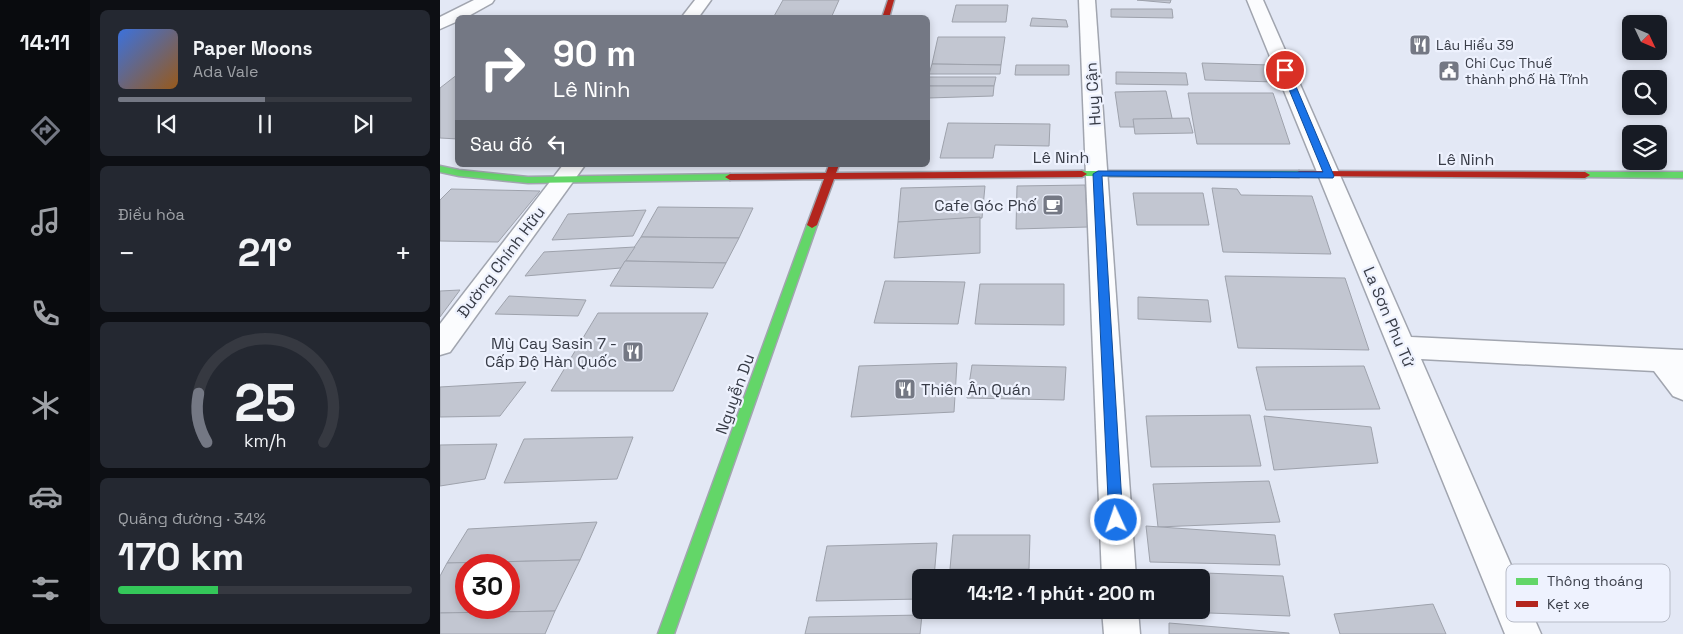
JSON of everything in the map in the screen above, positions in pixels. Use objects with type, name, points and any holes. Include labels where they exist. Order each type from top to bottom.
[{"type":"street","points":[[457,15],[486,0]]},
{"type":"street","points":[[691,15],[703,0]]},
{"type":"street","points":[[886,15],[891,0]]},
{"type":"street","name":"Huy Cận","points":[[1087,0],[1119,569]]},
{"type":"street","name":"La Sơn Phu Tử","points":[[1255,0],[1506,594]]},
{"type":"street","points":[[440,24],[455,16]]},
{"type":"street","name":"Lê Ninh","points":[[440,169],[528,180],[568,172],[832,170],[1329,176],[1683,175]]},
{"type":"street","name":"Nguyễn Du","points":[[666,634],[832,170]]},
{"type":"street","name":"Đường Chính Hữu","points":[[440,344],[568,172]]},
{"type":"street","points":[[1402,347],[1673,360],[1683,388]]},
{"type":"street","points":[[1121,619],[1122,634]]},
{"type":"street","name":"La Sơn Phu Tử","points":[[1518,622],[1523,634]]},
{"type":"building","points":[[783,0],[839,0],[832,15],[775,15]]},
{"type":"building","points":[[1137,0],[1171,0],[1170,3]]},
{"type":"building","points":[[956,5],[1008,5],[1006,22],[952,22]]},
{"type":"building","points":[[1111,9],[1172,9],[1173,18],[1111,17]]},
{"type":"building","points":[[1032,18],[1066,20],[1068,27],[1030,26]]},
{"type":"building","points":[[938,37],[1005,37],[1001,65],[932,64]]},
{"type":"building","points":[[1202,63],[1270,65],[1275,82],[1205,80]]},
{"type":"building","points":[[932,64],[1001,65],[1000,74],[930,74]]},
{"type":"building","points":[[1016,65],[1069,65],[1069,75],[1015,75]]},
{"type":"building","points":[[1116,72],[1186,73],[1188,85],[1116,84]]},
{"type":"building","points":[[455,76],[455,139],[440,138],[440,88]]},
{"type":"building","points":[[930,77],[996,77],[994,86],[930,86]]},
{"type":"building","points":[[930,86],[994,86],[993,96],[930,98]]},
{"type":"building","points":[[1166,91],[1174,127],[1120,127],[1115,92]]},
{"type":"building","points":[[1188,93],[1273,93],[1290,144],[1197,144]]},
{"type":"building","points":[[1189,118],[1193,133],[1135,134],[1133,119]]},
{"type":"building","points":[[948,123],[1050,124],[1049,146],[995,145],[993,158],[940,158]]},
{"type":"building","points":[[1085,185],[1088,227],[1016,229],[1017,186]]},
{"type":"building","points":[[985,186],[982,218],[898,222],[901,188]]},
{"type":"building","points":[[1212,188],[1237,189],[1241,195],[1312,196],[1331,254],[1223,252]]},
{"type":"building","points":[[451,189],[540,191],[498,242],[440,241],[440,200]]},
{"type":"building","points":[[1133,193],[1203,193],[1209,225],[1137,225]]},
{"type":"building","points":[[658,207],[753,208],[739,238],[641,237]]},
{"type":"building","points":[[646,210],[633,236],[552,240],[568,214]]},
{"type":"building","points":[[980,217],[980,253],[894,258],[898,222]]},
{"type":"building","points":[[641,237],[739,238],[726,263],[625,261]]},
{"type":"building","points":[[635,247],[621,268],[525,276],[544,252]]},
{"type":"building","points":[[625,261],[726,263],[713,288],[610,286]]},
{"type":"building","points":[[1225,276],[1345,278],[1369,350],[1238,348]]},
{"type":"building","points":[[885,281],[965,282],[958,324],[874,323]]},
{"type":"building","points":[[980,284],[1064,284],[1064,325],[975,324]]},
{"type":"building","points":[[460,290],[440,317],[440,291]]},
{"type":"building","points":[[509,296],[586,300],[578,316],[495,314]]},
{"type":"building","points":[[1138,297],[1208,300],[1211,322],[1138,319]]},
{"type":"building","name":"Mỳ Cay Sasin 7 - Cấp Độ Hàn Quốc","points":[[598,313],[708,313],[673,391],[551,391]]},
{"type":"building","name":"Thiên Ân Quán","points":[[957,363],[954,412],[851,417],[859,366]]},
{"type":"building","points":[[972,365],[1066,367],[1064,400],[967,398]]},
{"type":"building","points":[[1364,366],[1380,409],[1266,410],[1256,367]]},
{"type":"building","points":[[526,382],[500,416],[440,417],[440,387]]},
{"type":"building","points":[[1250,415],[1261,466],[1151,467],[1146,416]]},
{"type":"building","points":[[1264,416],[1371,427],[1378,463],[1274,470]]},
{"type":"building","points":[[633,437],[617,479],[504,483],[524,439]]},
{"type":"building","points":[[497,444],[485,479],[440,486],[440,445]]},
{"type":"building","points":[[1269,481],[1280,522],[1158,527],[1153,484]]},
{"type":"building","points":[[597,522],[580,560],[520,561],[520,554],[455,554],[455,563],[447,563],[468,529]]},
{"type":"building","points":[[1146,526],[1275,535],[1280,565],[1150,562]]},
{"type":"building","points":[[953,535],[1030,535],[1029,569],[950,569]]},
{"type":"building","points":[[937,543],[935,569],[912,569],[912,599],[816,601],[827,546]]},
{"type":"building","points":[[580,560],[555,611],[520,612],[520,561]]},
{"type":"building","points":[[447,563],[455,563],[455,613],[440,613],[440,576]]},
{"type":"building","points":[[1210,573],[1283,576],[1290,616],[1210,613]]},
{"type":"building","points":[[1433,604],[1446,634],[1340,634],[1334,614]]},
{"type":"building","points":[[555,611],[545,634],[440,634],[440,613],[455,613],[455,619],[520,619],[520,612]]},
{"type":"building","points":[[912,615],[912,619],[922,619],[920,634],[805,634],[809,617]]},
{"type":"building","points":[[1169,623],[1289,633],[1289,634],[1169,634]]},
{"type":"traffic: fast","points":[[440,169],[459,173],[528,180],[730,177]]},
{"type":"traffic: fast","points":[[1082,174],[1299,174]]},
{"type":"traffic: fast","points":[[1585,175],[1683,175]]},
{"type":"traffic: fast","points":[[666,634],[812,225]]},
{"type":"traffic: jam","points":[[886,15],[891,0]]},
{"type":"traffic: jam","points":[[812,225],[833,167]]},
{"type":"traffic: jam","points":[[730,177],[1082,174]]},
{"type":"traffic: jam","points":[[1299,174],[1585,175]]},
{"type":"place","name":"Lâu Hiểu 39","points":[[1420,45]]},
{"type":"place","name":"Chi Cục Thuế thành phố Hà Tĩnh","points":[[1449,71]]},
{"type":"place","name":"Cafe Góc Phố","points":[[1053,205]]},
{"type":"place","name":"Mỳ Cay Sasin 7 - Cấp Độ Hàn Quốc","points":[[633,352]]},
{"type":"place","name":"Thiên Ân Quán","points":[[905,389]]},
{"type":"route","points":[[1116,520],[1098,174],[1329,176],[1285,70]]}]
